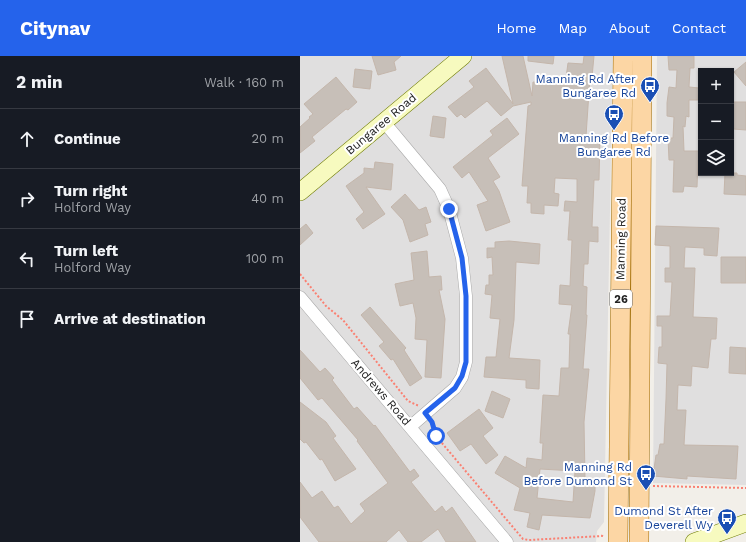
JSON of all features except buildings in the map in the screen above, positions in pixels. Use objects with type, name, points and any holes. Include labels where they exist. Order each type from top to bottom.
[{"type":"main road","name":"Manning Road","points":[[612,536],[623,56]]},
{"type":"main road","name":"Manning Road","points":[[639,542],[642,56]]},
{"type":"street","name":"Bungaree Road","points":[[300,192],[463,56]]},
{"type":"street","points":[[384,122],[440,189],[449,209],[462,258],[466,296],[465,368],[462,376],[455,388],[411,426]]},
{"type":"street","name":"Andrews Road","points":[[300,297],[411,426],[507,542]]},
{"type":"street","points":[[694,542],[746,523]]},
{"type":"path","points":[[300,274],[326,306],[343,320],[408,401],[419,406],[425,413],[432,422],[436,436],[523,539],[529,540],[612,536]]},
{"type":"path","points":[[651,486],[746,488]]},
{"type":"shaded area","points":[[300,56],[613,56],[604,522],[597,531],[596,542],[300,542]]},
{"type":"shaded area","points":[[657,56],[746,56],[746,485],[653,483]]},
{"type":"place","name":"Manning Rd After Bungaree Rd","points":[[650,103]]},
{"type":"place","name":"Manning Rd Before Bungaree Rd","points":[[614,131]]},
{"type":"place","name":"Manning Rd Before Dumond St","points":[[646,491]]},
{"type":"place","name":"Dumond St After Deverell Wy","points":[[727,535]]},
{"type":"route","points":[[436,436],[432,428],[432,422],[425,413],[455,388],[462,376],[466,362],[466,296],[462,258],[449,209]]}]
